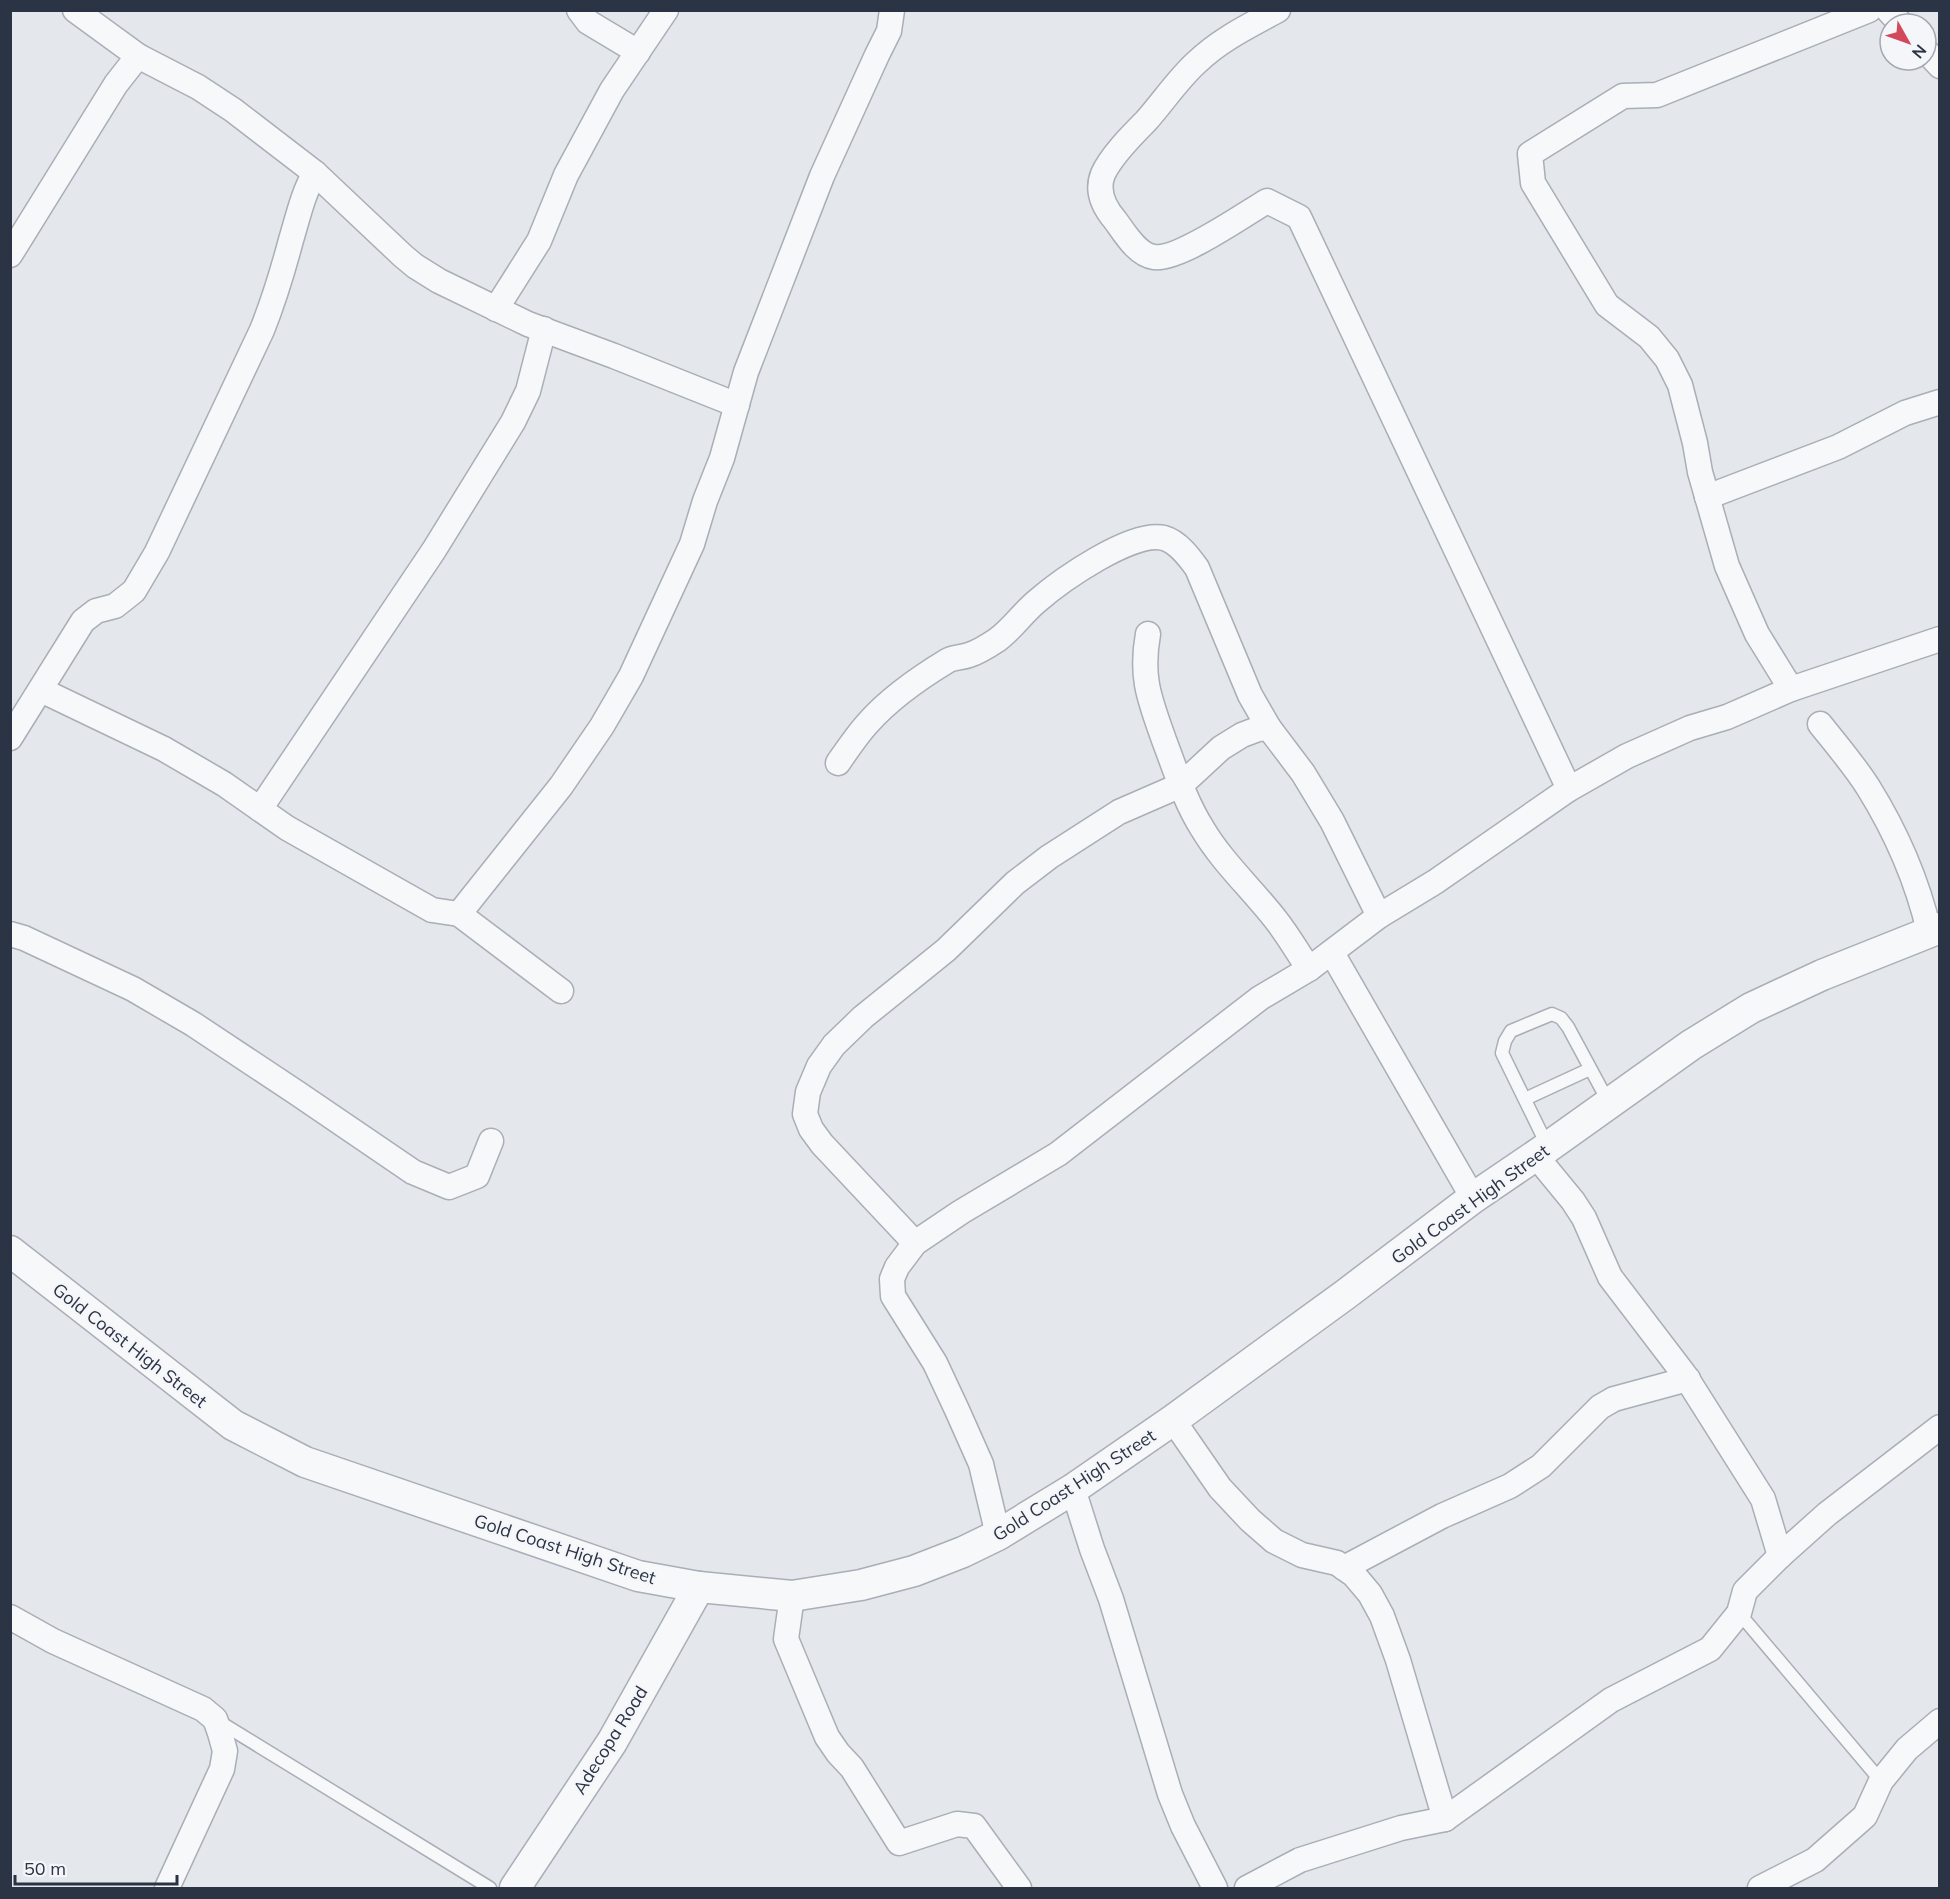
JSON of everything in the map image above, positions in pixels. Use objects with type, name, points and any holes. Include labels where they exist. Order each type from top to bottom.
[{"type":"street","points":[[75,10],[138,56],[198,87],[233,110],[315,173],[415,266],[439,281],[528,324],[737,405]]},
{"type":"street","points":[[579,10],[588,22],[638,52]]},
{"type":"street","points":[[496,309],[539,241],[566,175],[612,90],[666,10]]},
{"type":"street","points":[[459,914],[561,786],[602,726],[631,676],[692,544],[705,501],[722,458],[746,372],[795,242],[844,126],[889,31],[892,10]]},
{"type":"street","points":[[1278,10],[1234,33],[1196,63],[1104,172],[1100,192],[1108,212],[1131,240],[1143,253],[1154,257],[1167,256],[1196,244],[1267,201],[1299,218],[1569,789]]},
{"type":"street","points":[[1791,689],[1757,634],[1731,576],[1700,472],[1680,385],[1667,359],[1649,337],[1607,305],[1533,183],[1530,154],[1623,96],[1657,94],[1869,10]]},
{"type":"street","points":[[10,255],[116,84],[138,56]]},
{"type":"street","points":[[10,738],[83,621],[96,610],[115,606],[134,591],[157,552],[262,330],[273,303],[298,217],[315,173]]},
{"type":"street","points":[[260,809],[434,550],[513,422],[528,391],[544,329]]},
{"type":"street","points":[[1707,497],[1838,447],[1905,413],[1940,402]]},
{"type":"street","points":[[837,763],[867,723],[899,693],[950,659],[968,656],[987,647],[1004,635],[1035,602],[1115,548],[1148,538],[1163,538],[1172,542],[1197,568],[1250,695],[1269,728],[1303,773],[1332,821],[1379,916]]},
{"type":"street","points":[[1148,634],[1144,655],[1148,695],[1181,785],[1201,827],[1226,862],[1278,922],[1309,969]]},
{"type":"street","points":[[998,1535],[981,1464],[935,1363],[893,1296],[892,1280],[897,1266],[915,1244],[961,1212],[1058,1154],[1260,999],[1309,969],[1379,916],[1435,882],[1569,789],[1627,756],[1690,728],[1727,717],[1791,689],[1940,639]]},
{"type":"street","points":[[41,690],[164,749],[224,784],[287,828],[432,910],[459,914],[561,991]]},
{"type":"street","points":[[1820,724],[1867,786],[1903,851],[1934,930]]},
{"type":"street","points":[[915,1244],[822,1144],[811,1129],[805,1114],[808,1092],[819,1066],[834,1045],[849,1031],[946,950],[1024,876],[1076,838],[1119,812],[1181,785],[1221,748],[1242,735],[1269,728]]},
{"type":"street","name":"Gold Coast High Street","points":[[10,1251],[233,1425],[305,1462],[638,1576],[699,1587],[792,1596],[861,1585],[914,1571],[963,1552],[998,1535],[1073,1490],[1346,1294],[1473,1198],[1542,1152],[1691,1045],[1751,1008],[1822,975],[1934,930]]},
{"type":"street","points":[[10,934],[33,942],[133,989],[193,1024],[413,1172],[449,1187],[477,1176],[491,1141]]},
{"type":"street","points":[[1332,952],[1473,1198]]},
{"type":"street","points":[[1542,1152],[1584,1218],[1610,1277],[1688,1379],[1763,1499],[1780,1556]]},
{"type":"street","points":[[1344,1568],[1442,1516],[1510,1486],[1541,1466],[1600,1407],[1614,1398],[1688,1379]]},
{"type":"street","points":[[1173,1420],[1220,1488],[1250,1520],[1274,1541],[1302,1555],[1337,1563],[1354,1575],[1370,1594],[1382,1616],[1412,1705],[1445,1819]]},
{"type":"street","points":[[1247,1888],[1300,1860],[1401,1828],[1445,1819],[1611,1700],[1710,1649],[1739,1613],[1745,1591],[1780,1556],[1827,1514],[1940,1426]]},
{"type":"street","points":[[1073,1490],[1111,1599],[1170,1794],[1183,1826],[1215,1888]]},
{"type":"street","name":"Adecopa Road","points":[[516,1888],[612,1742],[699,1587]]},
{"type":"street","points":[[792,1596],[786,1639],[827,1737],[852,1768],[899,1843],[957,1824],[974,1826],[1019,1888]]},
{"type":"street","points":[[10,1617],[53,1641],[202,1709],[215,1719],[225,1751],[222,1769],[167,1888]]},
{"type":"street","points":[[1760,1888],[1815,1860],[1865,1816],[1881,1781],[1907,1749],[1940,1721]]},
{"type":"lane","points":[[1542,1152],[1525,1099],[1502,1053],[1511,1031],[1552,1014],[1561,1018],[1568,1026],[1609,1103]]},
{"type":"lane","points":[[1525,1099],[1590,1069]]},
{"type":"lane","points":[[1739,1613],[1881,1781]]},
{"type":"lane","points":[[215,1719],[490,1888]]}]
